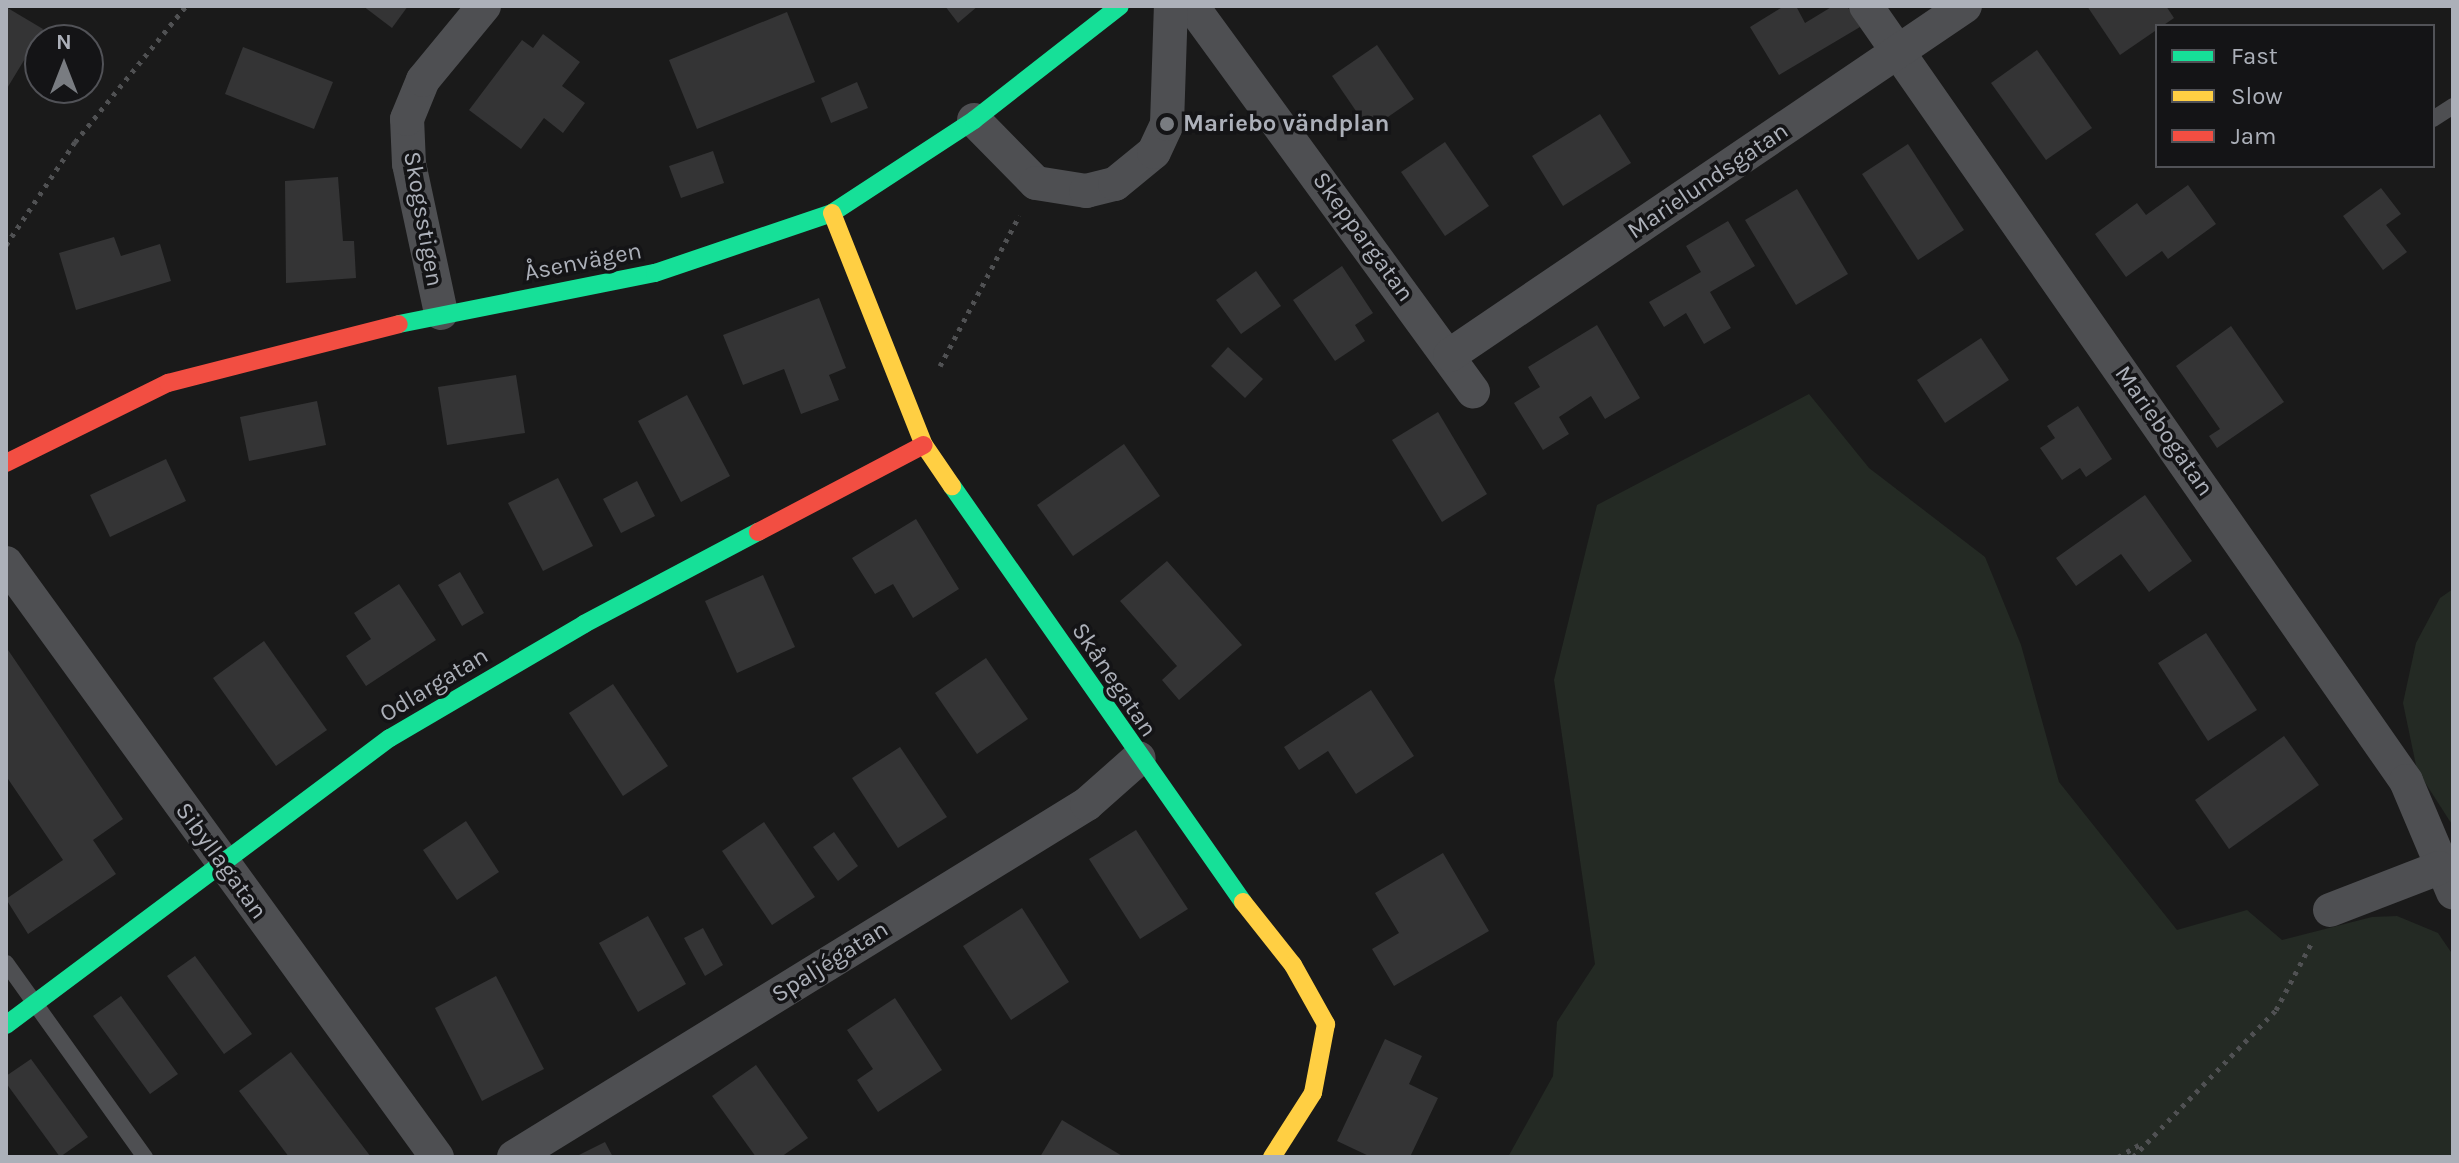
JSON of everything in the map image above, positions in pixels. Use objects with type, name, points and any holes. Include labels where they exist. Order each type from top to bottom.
[{"type":"street","name":"Skogsstigen","points":[[441,313],[409,164],[407,119],[423,80],[484,6]]},
{"type":"street","name":"Åsenvägen","points":[[6,463],[168,383],[441,313],[655,273],[832,213],[974,120],[1120,6]]},
{"type":"street","points":[[974,120],[1036,183],[1086,191],[1115,184],[1154,152],[1167,124],[1171,6]]},
{"type":"street","name":"Skeppargatan","points":[[1192,6],[1450,355],[1473,392]]},
{"type":"street","name":"Mariebogatan","points":[[1866,6],[2406,781],[2446,880],[2330,910]]},
{"type":"street","name":"Marielundsgatan","points":[[1450,355],[1965,6]]},
{"type":"street","name":"Skånegatan","points":[[832,213],[915,413],[924,445],[1139,758],[1293,965],[1326,1024],[1313,1093],[1272,1157]]},
{"type":"street","name":"Odlargatan","points":[[6,1025],[225,867],[390,738],[584,624],[924,445]]},
{"type":"street","name":"Sibyllagatan","points":[[6,563],[437,1157]]},
{"type":"street","name":"Spaljégatan","points":[[514,1157],[1087,804],[1139,758]]},
{"type":"lane","points":[[2435,118],[2453,106]]},
{"type":"lane","points":[[6,963],[33,1005],[145,1157]]},
{"type":"path","points":[[6,245],[75,142],[186,6]]},
{"type":"path","points":[[915,413],[1036,183]]},
{"type":"path","points":[[2133,1157],[2140,1145],[2276,1010],[2330,910]]},
{"type":"path","points":[[2118,1157],[2140,1145]]},
{"type":"shaded area","points":[[1809,394],[1869,468],[1985,557],[2021,645],[2059,782],[2177,930],[2247,910],[2282,940],[2372,917],[2397,916],[2438,933],[2453,955],[2453,1157],[1508,1157],[1553,1076],[1557,1022],[1595,964],[1554,680],[1597,505]]},
{"type":"shaded area","points":[[2453,589],[2453,826],[2417,770],[2403,703],[2416,643],[2440,598]]},
{"type":"building","points":[[363,6],[408,6],[392,28]]},
{"type":"building","points":[[945,6],[978,6],[958,23]]},
{"type":"building","points":[[1784,6],[1796,6],[1805,23],[1833,6],[1847,6],[1860,27],[1779,75],[1750,27]]},
{"type":"building","points":[[2087,6],[2166,6],[2174,18],[2165,24],[2155,24],[2155,31],[2120,55]]},
{"type":"building","points":[[6,7],[35,24],[24,24],[24,60],[6,90]]},
{"type":"building","points":[[787,12],[815,82],[697,129],[669,60]]},
{"type":"building","points":[[543,34],[580,62],[562,86],[585,103],[563,133],[544,118],[521,149],[469,110],[522,40],[533,48]]},
{"type":"building","points":[[1377,45],[1414,99],[1369,130],[1332,76]]},
{"type":"building","points":[[243,47],[333,82],[314,129],[225,94]]},
{"type":"building","points":[[2037,50],[2092,128],[2046,160],[1991,83]]},
{"type":"building","points":[[857,82],[868,108],[831,123],[821,98]]},
{"type":"building","points":[[1600,114],[1631,163],[1563,206],[1532,156]]},
{"type":"building","points":[[1445,142],[1489,206],[1445,236],[1401,172]]},
{"type":"building","points":[[1908,144],[1964,230],[1918,260],[1862,174]]},
{"type":"building","points":[[713,151],[724,183],[681,198],[669,166]]},
{"type":"building","points":[[338,177],[343,241],[354,241],[356,278],[286,283],[285,181]]},
{"type":"building","points":[[2188,185],[2216,224],[2168,259],[2162,251],[2126,277],[2095,234],[2137,203],[2146,215]]},
{"type":"building","points":[[2381,188],[2401,214],[2386,225],[2407,252],[2383,270],[2343,216]]},
{"type":"building","points":[[1797,189],[1848,274],[1796,305],[1745,220]]},
{"type":"building","points":[[1728,221],[1755,266],[1710,292],[1731,328],[1704,344],[1686,313],[1664,327],[1649,302],[1701,272],[1686,246]]},
{"type":"building","points":[[114,237],[121,256],[160,244],[171,281],[76,310],[59,253]]},
{"type":"building","points":[[1342,266],[1373,313],[1355,325],[1365,341],[1335,361],[1293,300]]},
{"type":"building","points":[[1256,271],[1281,306],[1241,334],[1216,300]]},
{"type":"building","points":[[819,298],[846,368],[829,375],[839,400],[801,414],[784,369],[743,385],[723,335]]},
{"type":"building","points":[[1597,325],[1640,398],[1605,419],[1591,396],[1559,417],[1569,434],[1543,450],[1514,403],[1540,387],[1528,367]]},
{"type":"building","points":[[2231,326],[2284,402],[2217,448],[2209,436],[2220,429],[2176,366]]},
{"type":"building","points":[[1981,338],[2009,380],[1945,423],[1917,380]]},
{"type":"building","points":[[1228,347],[1263,379],[1245,398],[1211,366]]},
{"type":"building","points":[[516,375],[525,433],[447,445],[438,387]]},
{"type":"building","points":[[687,395],[730,476],[681,502],[638,421]]},
{"type":"building","points":[[317,401],[326,445],[249,461],[240,417]]},
{"type":"building","points":[[2078,406],[2112,459],[2086,477],[2080,468],[2062,480],[2040,448],[2055,438],[2047,426]]},
{"type":"building","points":[[1438,412],[1487,494],[1442,522],[1392,440]]},
{"type":"building","points":[[1124,444],[1160,496],[1073,556],[1037,505]]},
{"type":"building","points":[[166,459],[186,501],[110,537],[90,495]]},
{"type":"building","points":[[558,478],[593,546],[543,571],[508,503]]},
{"type":"building","points":[[637,481],[655,516],[621,533],[603,499]]},
{"type":"building","points":[[2145,495],[2192,561],[2149,592],[2121,554],[2076,586],[2056,558]]},
{"type":"building","points":[[916,519],[959,589],[913,618],[893,584],[875,594],[852,558]]},
{"type":"building","points":[[1167,561],[1242,645],[1179,700],[1162,680],[1177,666],[1120,601]]},
{"type":"building","points":[[460,572],[484,613],[462,626],[438,585]]},
{"type":"building","points":[[763,575],[795,647],[737,673],[705,601]]},
{"type":"building","points":[[399,584],[436,640],[366,686],[346,656],[371,639],[354,613]]},
{"type":"building","points":[[2206,633],[2257,710],[2208,741],[2158,663]]},
{"type":"building","points":[[264,641],[327,730],[276,766],[213,678]]},
{"type":"building","points":[[6,647],[123,819],[93,840],[116,874],[28,934],[6,899],[63,860],[6,776]]},
{"type":"building","points":[[986,658],[1028,719],[977,754],[935,693]]},
{"type":"building","points":[[613,684],[668,766],[623,796],[569,713]]},
{"type":"building","points":[[1371,690],[1414,756],[1356,794],[1328,751],[1299,770],[1284,747]]},
{"type":"building","points":[[2284,736],[2319,785],[2229,849],[2195,800]]},
{"type":"building","points":[[900,747],[947,817],[898,848],[852,778]]},
{"type":"building","points":[[466,821],[499,872],[457,900],[423,850]]},
{"type":"building","points":[[764,822],[815,897],[772,925],[722,851]]},
{"type":"building","points":[[1136,830],[1188,909],[1140,939],[1089,859]]},
{"type":"building","points":[[834,832],[858,866],[838,881],[813,847]]},
{"type":"building","points":[[1443,853],[1489,931],[1394,986],[1372,949],[1399,933],[1375,893]]},
{"type":"building","points":[[1022,908],[1069,982],[1011,1020],[963,946]]},
{"type":"building","points":[[648,916],[686,984],[638,1012],[599,943]]},
{"type":"building","points":[[703,928],[723,965],[705,976],[684,938]]},
{"type":"building","points":[[195,956],[252,1034],[224,1054],[167,976]]},
{"type":"building","points":[[496,976],[544,1069],[482,1101],[435,1008]]},
{"type":"building","points":[[121,996],[178,1074],[150,1094],[93,1016]]},
{"type":"building","points":[[895,998],[942,1070],[878,1112],[857,1080],[873,1069],[847,1030]]},
{"type":"building","points":[[1385,1039],[1422,1056],[1409,1084],[1438,1098],[1410,1157],[1371,1157],[1337,1141]]},
{"type":"building","points":[[291,1052],[371,1157],[289,1157],[239,1091]]},
{"type":"building","points":[[31,1059],[88,1137],[60,1157],[6,1083],[6,1076]]},
{"type":"building","points":[[756,1065],[808,1138],[781,1157],[756,1157],[712,1096]]},
{"type":"building","points":[[1062,1120],[1124,1157],[1040,1157]]},
{"type":"building","points":[[605,1142],[613,1157],[575,1157]]},
{"type":"traffic: fast","points":[[399,324],[655,273],[832,213],[974,120],[1120,6]]},
{"type":"traffic: fast","points":[[952,486],[1243,902]]},
{"type":"traffic: fast","points":[[6,1025],[390,738],[584,624],[758,532]]},
{"type":"traffic: slow","points":[[832,213],[924,445],[952,486]]},
{"type":"traffic: slow","points":[[1243,902],[1293,965],[1326,1024],[1313,1093],[1272,1157]]},
{"type":"traffic: jam","points":[[6,463],[168,383],[399,324]]},
{"type":"traffic: jam","points":[[758,532],[924,445]]},
{"type":"place","name":"Mariebo vändplan","points":[[1167,124]]}]
